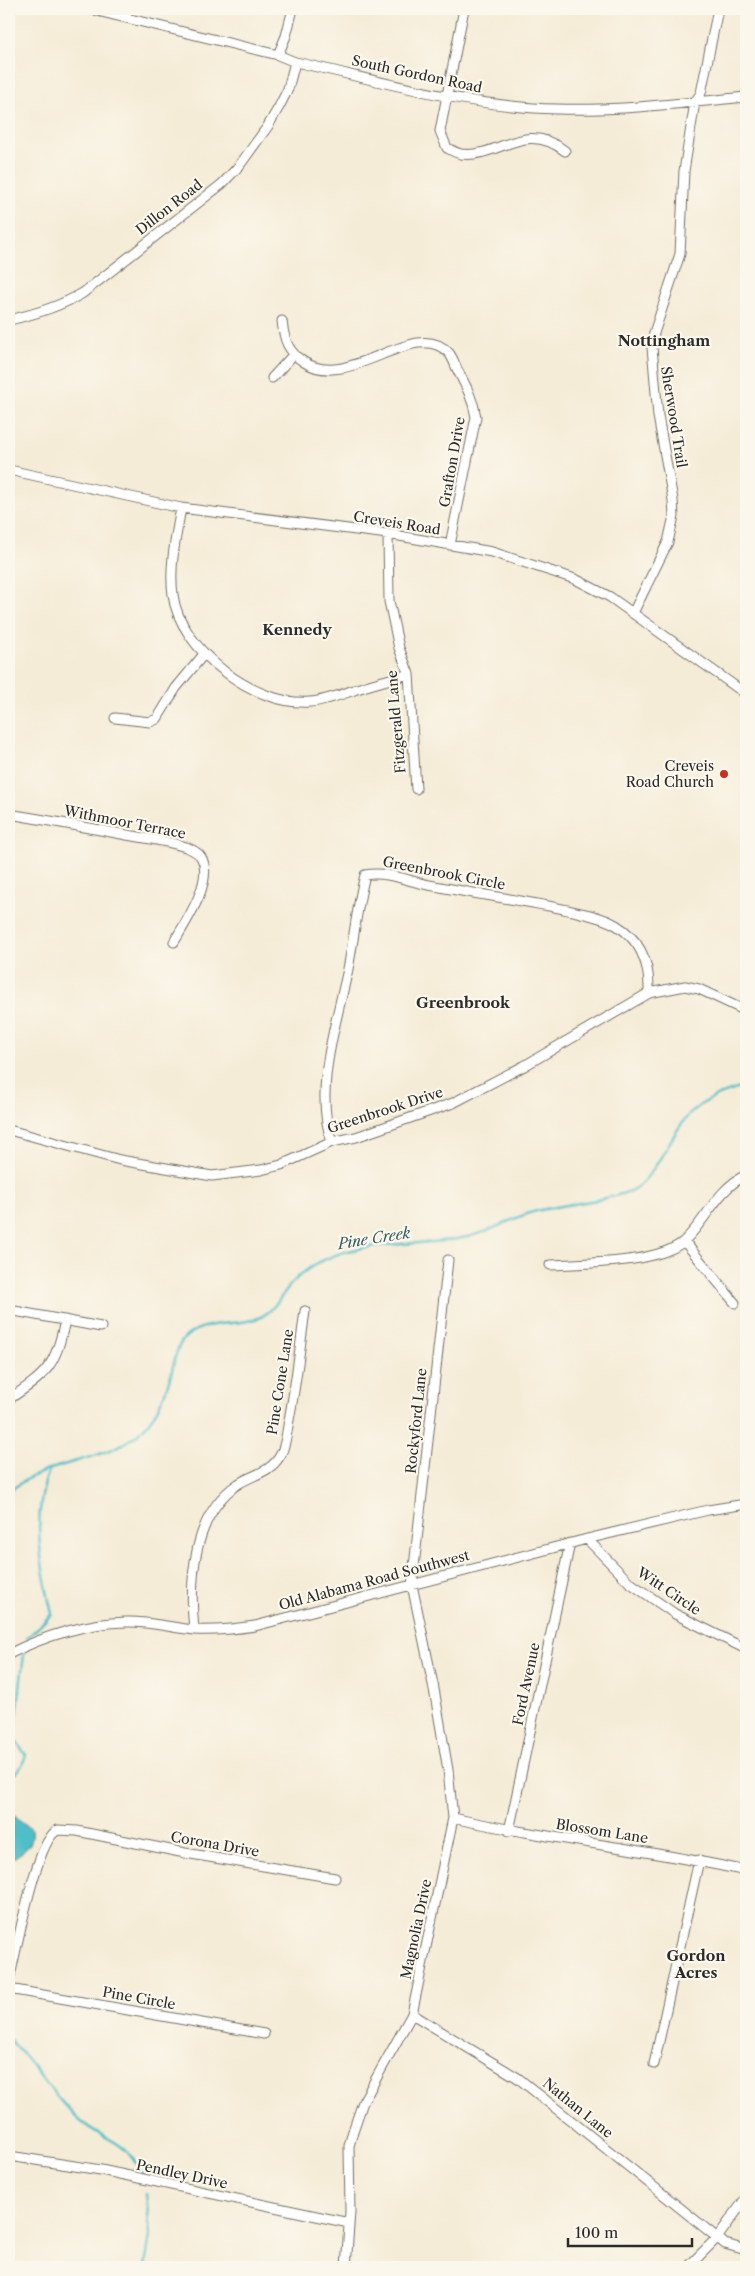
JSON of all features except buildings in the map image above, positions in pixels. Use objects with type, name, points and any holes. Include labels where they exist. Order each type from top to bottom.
[{"type":"street","name":"South Gordon Road","points":[[90,9],[173,31],[278,55],[295,62],[495,105],[558,110],[695,102],[746,96]]},
{"type":"street","points":[[278,55],[286,36],[293,9]]},
{"type":"street","points":[[464,9],[440,131],[447,148],[461,154],[481,152],[509,142],[534,139],[553,142],[565,151]]},
{"type":"street","name":"Sherwood Trail","points":[[633,613],[668,542],[674,516],[673,500],[658,416],[652,347],[654,333],[680,254],[684,172],[695,102],[701,93],[718,9]]},
{"type":"street","name":"Dillon Road","points":[[9,320],[43,312],[62,305],[82,293],[222,184],[248,155],[268,126],[288,89],[295,62]]},
{"type":"street","points":[[272,378],[293,355],[284,340],[282,321]]},
{"type":"street","name":"Grafton Drive","points":[[293,355],[308,364],[324,369],[345,369],[418,342],[434,343],[449,353],[473,400],[476,417],[450,545]]},
{"type":"street","name":"Creveis Road","points":[[9,470],[181,508],[388,534],[492,552],[575,579],[610,597],[677,647],[746,694]]},
{"type":"street","points":[[181,508],[173,552],[173,597],[188,635],[204,654],[232,676],[262,694],[289,702],[318,701],[408,674]]},
{"type":"street","name":"Fitzgerald Lane","points":[[388,534],[389,601],[399,648],[408,674],[416,789]]},
{"type":"street","points":[[115,718],[150,722],[157,719],[176,688],[204,654]]},
{"type":"street","name":"Withmoor Terrace","points":[[9,814],[148,839],[186,847],[196,852],[202,858],[202,883],[195,907],[174,942]]},
{"type":"street","name":"Greenbrook Circle","points":[[332,1142],[325,1114],[326,1086],[365,875],[381,873],[427,885],[549,906],[600,918],[625,932],[642,951],[648,973],[649,993]]},
{"type":"street","name":"Greenbrook Drive","points":[[9,1130],[120,1160],[212,1176],[246,1172],[281,1165],[332,1142],[356,1137],[453,1102],[524,1066],[649,993],[685,986],[699,989],[746,1011]]},
{"type":"street","points":[[550,1265],[655,1256],[684,1241],[722,1192],[746,1176]]},
{"type":"street","points":[[684,1241],[735,1303]]},
{"type":"street","name":"Rockyford Lane","points":[[412,1585],[448,1260]]},
{"type":"street","points":[[9,1310],[101,1327]]},
{"type":"street","name":"Pine Cone Lane","points":[[194,1630],[192,1602],[195,1568],[205,1522],[212,1508],[224,1495],[240,1483],[267,1470],[282,1452],[291,1410],[305,1311]]},
{"type":"street","points":[[9,1399],[35,1382],[48,1369],[58,1347],[65,1320]]},
{"type":"street","name":"Old Alabama Road Southwest","points":[[9,1654],[67,1631],[100,1624],[152,1623],[194,1630],[233,1630],[255,1626],[587,1539],[708,1510],[746,1504]]},
{"type":"street","name":"Witt Circle","points":[[587,1539],[629,1582],[675,1614],[722,1639],[746,1649]]},
{"type":"street","name":"Ford Avenue","points":[[509,1831],[570,1544]]},
{"type":"street","name":"Magnolia Drive","points":[[346,2267],[349,2223],[350,2146],[353,2131],[363,2102],[412,2014],[453,1818],[448,1770],[412,1585]]},
{"type":"street","name":"Blossom Lane","points":[[453,1818],[509,1831],[699,1860],[746,1871]]},
{"type":"street","name":"Corona Drive","points":[[9,1980],[37,1864],[47,1841],[58,1830],[90,1834],[184,1853],[336,1878]]},
{"type":"street","points":[[654,2064],[699,1860]]},
{"type":"street","name":"Pine Circle","points":[[9,1989],[264,2034]]},
{"type":"street","name":"Nathan Lane","points":[[412,2014],[518,2078],[725,2244],[746,2250]]},
{"type":"street","name":"Pendley Drive","points":[[9,2156],[101,2170],[349,2223]]},
{"type":"street","points":[[688,2267],[718,2238],[746,2198]]},
{"type":"water","points":[[9,1812],[32,1829],[32,1840],[23,1852],[9,1861]]},
{"type":"waterway","name":"Pine Creek","points":[[9,1492],[22,1482],[37,1475],[113,1449],[136,1435],[151,1420],[161,1401],[181,1342],[196,1330],[214,1325],[250,1321],[264,1315],[269,1312],[296,1279],[306,1271],[316,1264],[348,1251],[468,1237],[533,1212],[606,1198],[630,1191],[647,1177],[677,1130],[693,1111],[712,1099],[746,1086]]},
{"type":"waterway","points":[[27,1638],[52,1614],[41,1560],[39,1524],[40,1506],[49,1470]]},
{"type":"waterway","points":[[9,1781],[22,1765],[26,1755],[14,1739],[24,1654]]},
{"type":"waterway","points":[[9,2039],[69,2110],[87,2126],[120,2145],[134,2161],[141,2173]]},
{"type":"waterway","points":[[145,2267],[150,2234],[146,2194]]},
{"type":"place","name":"Creveis Road Church","points":[[724,774]]},
{"type":"district","name":"Nottingham","points":[[664,340]]},
{"type":"district","name":"Kennedy","points":[[297,629]]},
{"type":"district","name":"Greenbrook","points":[[463,1002]]},
{"type":"district","name":"Gordon Acres","points":[[696,1964]]}]
